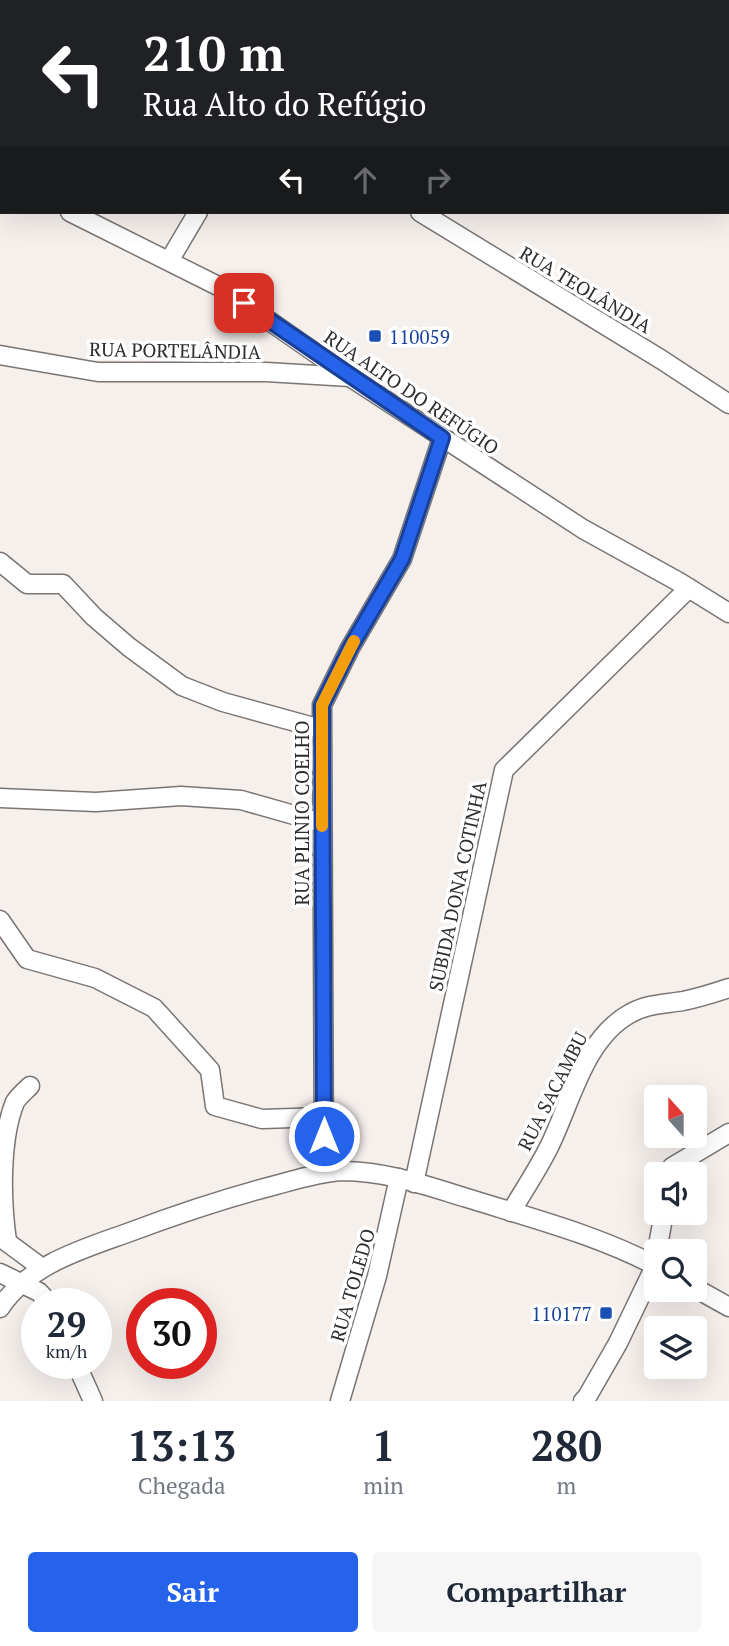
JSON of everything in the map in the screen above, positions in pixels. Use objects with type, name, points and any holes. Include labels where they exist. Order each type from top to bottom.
[{"type":"street","name":"RUA ALTO DO REFÚGIO","points":[[74,214],[222,288],[350,377],[583,529],[729,613]]},
{"type":"street","points":[[169,261],[197,214]]},
{"type":"street","name":"RUA TEOLÂNDIA","points":[[423,214],[663,360],[729,404]]},
{"type":"street","name":"RUA PORTELÂNDIA","points":[[0,355],[98,372],[266,372],[350,377]]},
{"type":"street","name":"RUA PLINIO COELHO","points":[[324,1173],[322,705],[350,648],[402,559],[442,438]]},
{"type":"street","points":[[0,562],[27,584],[63,584],[112,632],[182,686],[223,702],[321,729]]},
{"type":"street","name":"SUBIDA DONA COTINHA","points":[[406,1181],[504,770],[689,588]]},
{"type":"street","points":[[0,799],[96,802],[181,796],[241,800],[322,823]]},
{"type":"street","points":[[0,920],[27,959],[95,978],[154,1007],[210,1070],[215,1106],[262,1119],[324,1117]]},
{"type":"street","name":"RUA SACAMBU","points":[[511,1212],[548,1149],[601,1038],[614,1023],[633,1011],[653,1004],[684,1001],[729,989]]},
{"type":"street","points":[[30,1086],[16,1101],[8,1116],[1,1155],[3,1239],[42,1268]]},
{"type":"street","points":[[680,1162],[729,1133]]},
{"type":"street","points":[[0,1308],[21,1282],[42,1268],[190,1210],[324,1173],[367,1172],[406,1181],[644,1256]]},
{"type":"street","name":"RUA TOLEDO","points":[[340,1401],[406,1181]]},
{"type":"street","points":[[0,1273],[32,1288]]},
{"type":"street","points":[[583,1401],[618,1343],[644,1286]]},
{"type":"street","points":[[707,1295],[729,1307]]},
{"type":"street","points":[[83,1379],[93,1401]]},
{"type":"slow traffic","points":[[322,826],[322,705],[354,641]]},
{"type":"place","name":"110059","points":[[375,336]]},
{"type":"place","name":"110177","points":[[606,1313]]},
{"type":"route","points":[[244,303],[442,438],[402,559],[350,648],[322,705],[324,1136]]}]
